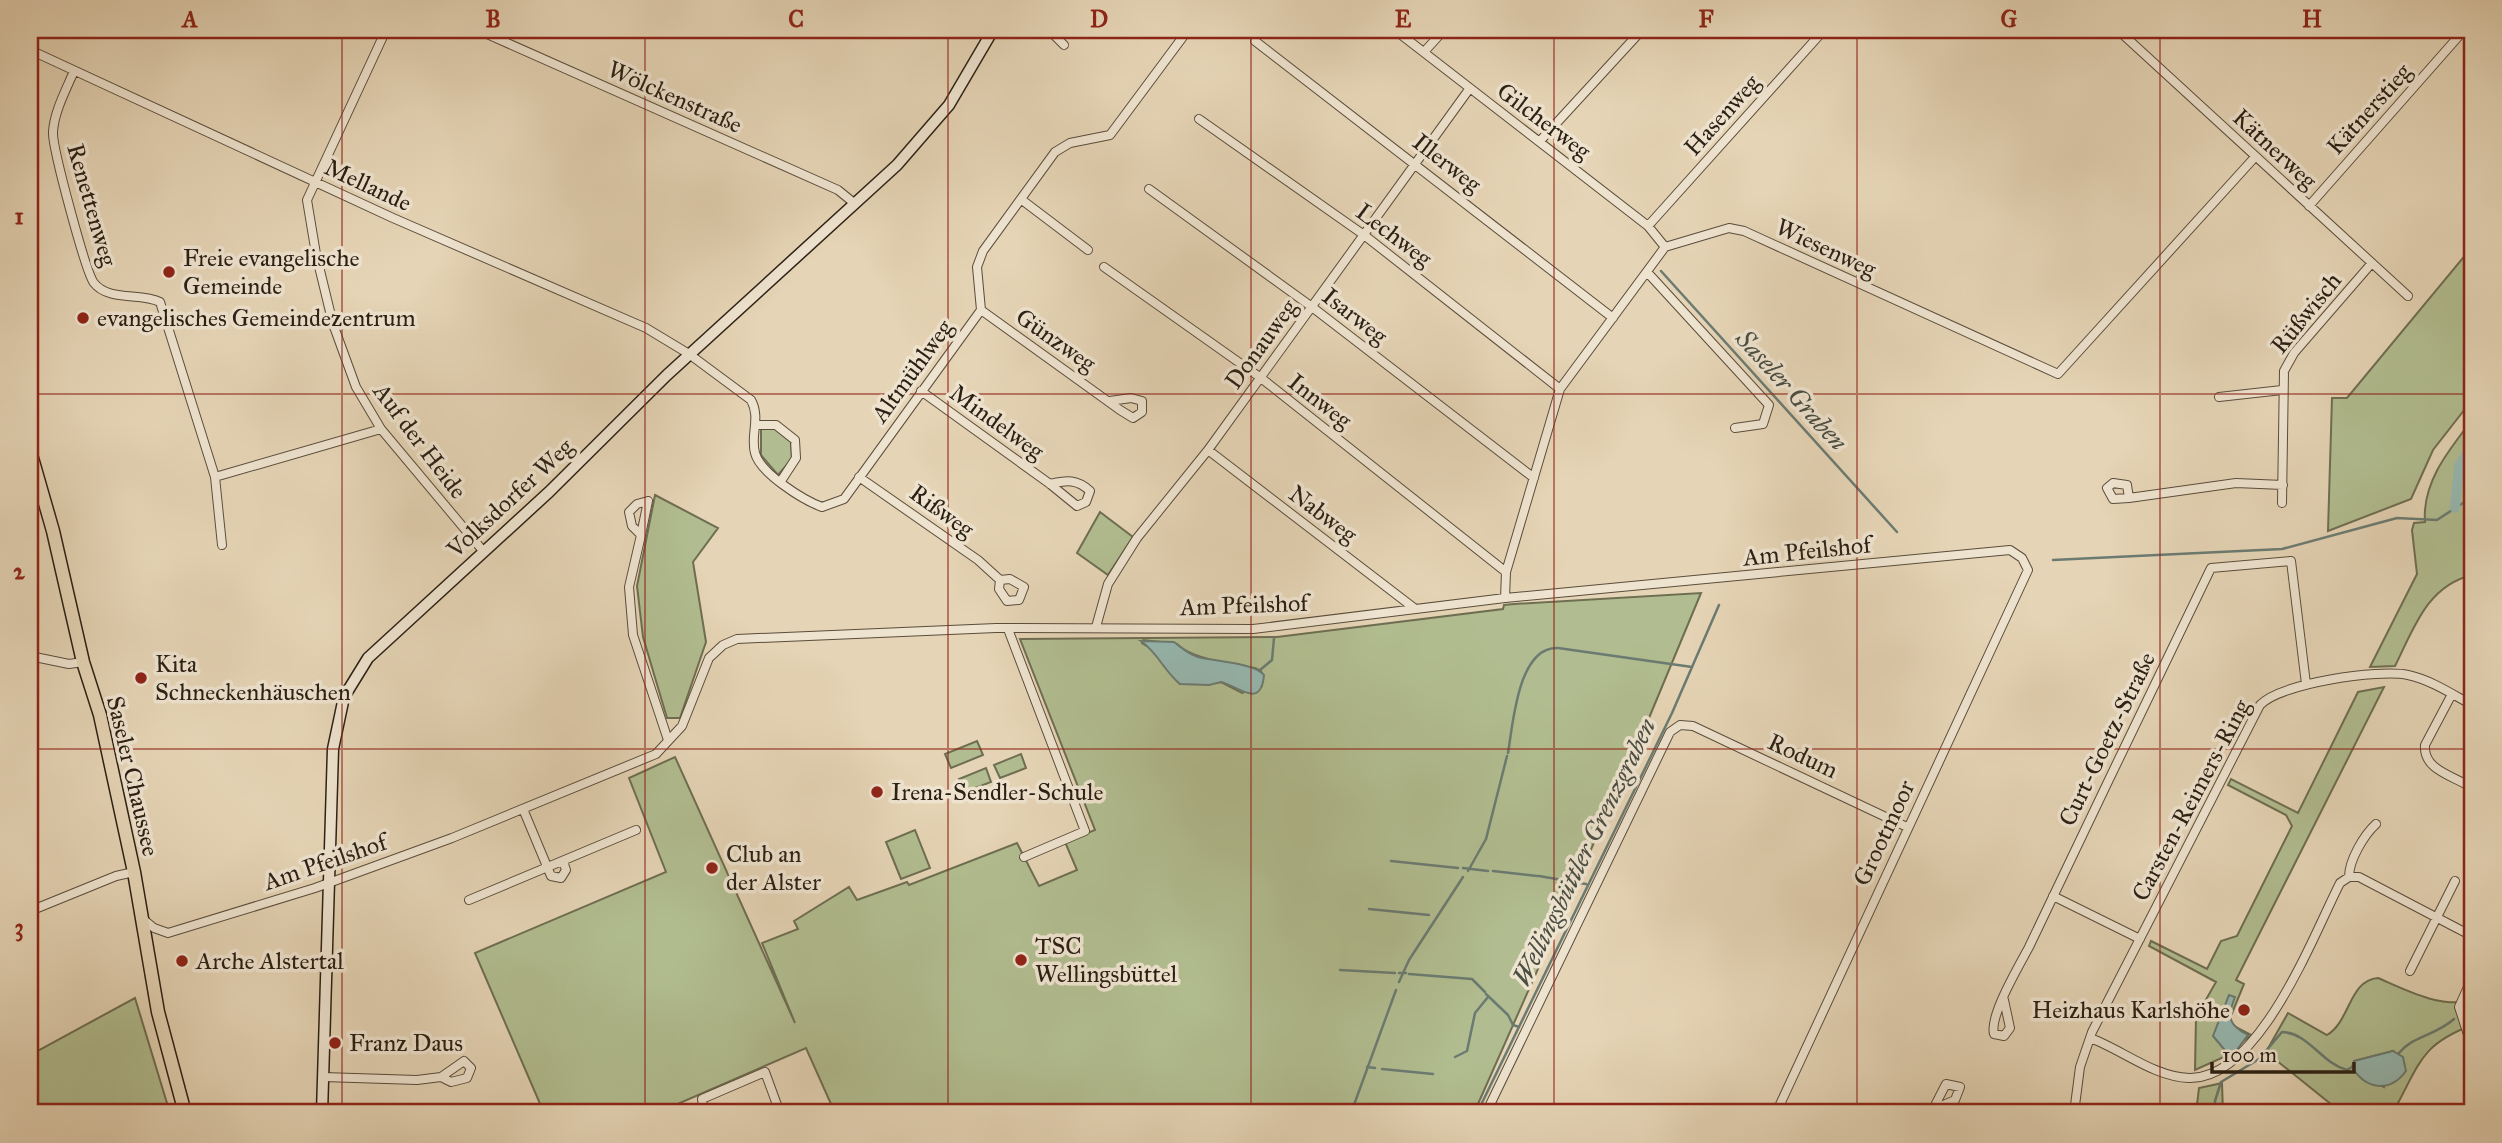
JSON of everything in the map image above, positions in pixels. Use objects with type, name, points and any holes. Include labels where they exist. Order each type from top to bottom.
[{"type":"main road","name":"Saseler Chaussee","points":[[30,451],[53,531],[83,662],[100,715],[134,872],[158,1012],[185,1113]]},
{"type":"street","name":"Auf der Heide","points":[[386,30],[307,200],[333,324],[356,387],[381,429],[484,552]]},
{"type":"street","name":"Wölckenstraße","points":[[478,30],[838,190],[854,203]]},
{"type":"street","points":[[1049,30],[1064,45]]},
{"type":"street","name":"Altmühlweg","points":[[689,355],[751,400],[756,409],[755,453],[764,470],[822,506],[844,499],[981,310],[976,267],[983,251],[1055,152],[1070,143],[1110,135],[1188,30]]},
{"type":"street","name":"Gilcherweg","points":[[1395,30],[1658,234],[1665,247]]},
{"type":"street","points":[[1424,52],[1444,30]]},
{"type":"street","points":[[1540,141],[1642,30]]},
{"type":"street","name":"Hasenweg","points":[[1648,226],[1824,30]]},
{"type":"street","name":"Kätnerweg","points":[[2118,30],[2408,296]]},
{"type":"street","name":"Volksdorfer Weg","points":[[322,1113],[334,736],[348,688],[368,658],[549,492],[689,355],[897,165],[949,105],[990,31]]},
{"type":"street","name":"Kätnerstieg","points":[[2309,206],[2458,37]]},
{"type":"street","name":"Illerweg","points":[[1255,41],[1613,318]]},
{"type":"street","name":"Mellande","points":[[30,50],[317,182],[646,328],[689,355]]},
{"type":"street","name":"Renettenweg","points":[[74,71],[52,130],[53,151],[94,283],[108,293],[150,296],[160,302],[215,477],[222,545]]},
{"type":"street","name":"Donauweg","points":[[1096,627],[1108,584],[1137,538],[1208,450],[1470,88]]},
{"type":"street","name":"Lechweg","points":[[1199,119],[1364,235],[1560,389]]},
{"type":"street","name":"Wiesenweg","points":[[1665,247],[1729,228],[1744,231],[2058,374],[2255,157]]},
{"type":"street","name":"Isarweg","points":[[1149,189],[1312,307],[1534,478]]},
{"type":"street","points":[[1022,200],[1088,250]]},
{"type":"street","points":[[1505,598],[1506,572],[1560,389],[1665,247]]},
{"type":"street","name":"Rüßwisch","points":[[2282,503],[2284,370],[2294,354],[2371,264]]},
{"type":"street","name":"Innweg","points":[[1104,267],[1261,378],[1506,572]]},
{"type":"street","points":[[1647,272],[1769,405],[1763,424],[1735,428]]},
{"type":"street","name":"Günzweg","points":[[981,310],[1110,401]]},
{"type":"street","name":"Rüßwisch","points":[[2219,397],[2282,390]]},
{"type":"street","name":"Mindelweg","points":[[921,391],[1077,506],[1086,502],[1090,491],[1081,483],[1067,480],[1050,484]]},
{"type":"street","points":[[756,425],[776,425],[795,440],[796,458],[781,481]]},
{"type":"street","points":[[215,477],[381,429]]},
{"type":"street","name":"Nabweg","points":[[1208,450],[1414,608]]},
{"type":"street","name":"Rißweg","points":[[859,477],[978,561],[1000,580]]},
{"type":"street","points":[[2129,498],[2236,483],[2283,485]]},
{"type":"street","points":[[641,535],[629,587],[633,635],[668,740]]},
{"type":"street","name":"Am Pfeilshof","points":[[141,916],[154,928],[168,933],[329,883],[523,809],[656,754],[682,726],[709,658],[723,645],[737,639],[1096,627],[1253,629],[1505,598],[2010,550],[2022,558],[2028,570]]},
{"type":"street","name":"Curt-Goetz-Straße","points":[[2004,1000],[2211,568],[2291,561],[2306,684]]},
{"type":"street","name":"Grootmoor","points":[[1776,1113],[2028,570]]},
{"type":"street","points":[[1009,629],[1085,831],[1024,857]]},
{"type":"street","points":[[30,656],[69,664],[83,662]]},
{"type":"street","name":"Carsten-Reimers-Ring","points":[[2074,1113],[2081,1067],[2090,1038],[2256,710],[2272,695],[2306,684],[2400,674],[2420,679],[2472,705]]},
{"type":"street","points":[[2452,694],[2425,745],[2425,754],[2432,766],[2472,789]]},
{"type":"street","name":"Rodum","points":[[1486,1113],[1670,732],[1680,725],[1693,726],[1908,827]]},
{"type":"street","points":[[523,809],[551,876],[561,878],[566,870],[563,861]]},
{"type":"street","points":[[2349,877],[2350,868],[2369,831],[2376,824]]},
{"type":"street","points":[[469,900],[636,830]]},
{"type":"street","points":[[30,911],[116,876],[134,872]]},
{"type":"street","points":[[2090,1038],[2179,1076],[2201,1076],[2228,1062],[2245,1051],[2259,1034],[2279,1003],[2340,883],[2349,877],[2359,877],[2472,936]]},
{"type":"street","points":[[2410,971],[2455,881]]},
{"type":"street","points":[[2053,896],[2140,939]]},
{"type":"street","points":[[2472,978],[2459,1007],[2472,1047]]},
{"type":"street","points":[[704,1113],[702,1099],[765,1072],[780,1113]]},
{"type":"street","points":[[323,1077],[417,1080],[440,1077]]},
{"type":"green space","points":[[2472,247],[2472,400],[2433,450],[2411,499],[2328,531],[2332,398],[2347,398]]},
{"type":"green space","points":[[2472,420],[2472,575],[2444,589],[2433,599],[2416,623],[2395,666],[2370,667],[2417,574],[2412,530],[2414,523],[2425,522],[2425,507],[2432,480],[2446,455]]},
{"type":"green space","points":[[761,429],[775,429],[791,442],[792,459],[778,475],[761,455]]},
{"type":"green space","points":[[655,495],[718,528],[693,562],[706,642],[680,718],[667,718],[643,637],[637,586]]},
{"type":"green space","points":[[1100,512],[1133,537],[1108,575],[1077,553]]},
{"type":"green space","points":[[1701,593],[1644,730],[1474,1113],[835,1113],[806,1048],[657,1113],[544,1113],[475,953],[666,872],[629,778],[675,757],[795,1023],[762,943],[798,929],[794,921],[849,887],[857,900],[907,882],[909,885],[1017,843],[1039,886],[1077,870],[1065,842],[1095,830],[1020,639],[1277,637],[1503,609],[1504,605]],"holes":[[[1143,640],[1177,644],[1202,657],[1255,668],[1261,671],[1262,686],[1242,693],[1221,682],[1180,684],[1154,651],[1142,643]]]},
{"type":"green space","points":[[2384,687],[2236,980],[2244,984],[2228,1023],[2251,1035],[2224,1057],[2195,1070],[2196,1017],[2216,982],[2149,946],[2151,941],[2207,969],[2221,941],[2237,936],[2292,826],[2286,815],[2228,785],[2231,779],[2298,813],[2358,692]]},
{"type":"green space","points":[[977,741],[983,755],[951,768],[945,754]]},
{"type":"green space","points":[[1021,754],[1026,768],[1000,778],[994,765]]},
{"type":"green space","points":[[986,768],[991,782],[965,792],[959,779]]},
{"type":"green space","points":[[915,830],[930,868],[901,879],[886,842]]},
{"type":"green space","points":[[2378,978],[2436,1000],[2472,1001],[2472,1025],[2443,1039],[2425,1055],[2398,1103],[2415,1113],[2342,1113],[2266,1052],[2288,1013],[2327,1035],[2341,1021],[2355,993],[2368,980]],"holes":[[[2393,1051],[2384,1087],[2356,1072],[2354,1061]]]},
{"type":"green space","points":[[135,998],[170,1113],[30,1113],[30,1055]]},
{"type":"green space","points":[[2222,1083],[2223,1113],[2196,1113],[2199,1088]]},
{"type":"water","points":[[1141,641],[1174,642],[1198,657],[1252,668],[1264,675],[1262,686],[1254,694],[1221,682],[1209,685],[1180,684]]},
{"type":"water","points":[[2229,995],[2235,997],[2231,1020],[2236,1028],[2248,1035],[2236,1051],[2228,1054],[2213,1036]]},
{"type":"water","points":[[2393,1051],[2403,1057],[2406,1071],[2393,1083],[2378,1086],[2371,1084],[2352,1067],[2354,1061]]},
{"type":"waterway","points":[[2465,30],[2472,32]]},
{"type":"waterway","name":"Saseler Graben","points":[[1661,271],[1897,532]]},
{"type":"waterway","points":[[2455,508],[2459,466],[2472,446]]},
{"type":"waterway","points":[[2053,560],[2282,549],[2397,518],[2437,520],[2463,503],[2472,501]]},
{"type":"waterway","name":"Wellingsbüttler Grenzgraben","points":[[1477,1113],[1672,713],[1719,605]]},
{"type":"waterway","points":[[1260,670],[1272,660],[1274,638]]},
{"type":"waterway","points":[[1508,753],[1520,689],[1534,659],[1545,651],[1558,648],[1692,667]]},
{"type":"waterway","points":[[1468,871],[1486,839],[1507,756]]},
{"type":"waterway","points":[[1391,861],[1458,868]]},
{"type":"waterway","points":[[1463,868],[1488,871]]},
{"type":"waterway","points":[[1493,871],[1537,876]]},
{"type":"waterway","points":[[1539,876],[1586,884]]},
{"type":"waterway","points":[[1399,982],[1409,960],[1463,877]]},
{"type":"waterway","points":[[1369,909],[1429,915]]},
{"type":"waterway","points":[[1340,970],[1395,973]]},
{"type":"waterway","points":[[1399,973],[1406,973]]},
{"type":"waterway","points":[[1409,974],[1472,979],[1485,992]]},
{"type":"waterway","points":[[1351,1113],[1396,990]]},
{"type":"waterway","points":[[1486,994],[1508,1015],[1513,1025],[1519,1027]]},
{"type":"waterway","points":[[1455,1057],[1467,1051],[1475,1013],[1488,997]]},
{"type":"waterway","points":[[2399,1053],[2411,1042],[2440,1029],[2454,1019]]},
{"type":"waterway","points":[[2215,1113],[2215,1101],[2221,1082],[2259,1059],[2282,1032],[2300,1037],[2338,1066],[2347,1070],[2352,1067]]},
{"type":"waterway","points":[[1367,1067],[1375,1068]]},
{"type":"waterway","points":[[1382,1069],[1433,1074]]},
{"type":"place","name":"Freie evangelische Gemeinde","points":[[169,272]]},
{"type":"place","name":"evangelisches Gemeindezentrum","points":[[83,318]]},
{"type":"place","name":"Kita Schneckenhäuschen","points":[[141,678]]},
{"type":"place","name":"Irena-Sendler-Schule","points":[[877,792]]},
{"type":"place","name":"Club an der Alster","points":[[712,868]]},
{"type":"place","name":"TSC Wellingsbüttel","points":[[1021,960]]},
{"type":"place","name":"Arche Alstertal","points":[[182,961]]},
{"type":"place","name":"Heizhaus Karlshöhe","points":[[2244,1010]]},
{"type":"place","name":"Franz Daus","points":[[335,1043]]}]
